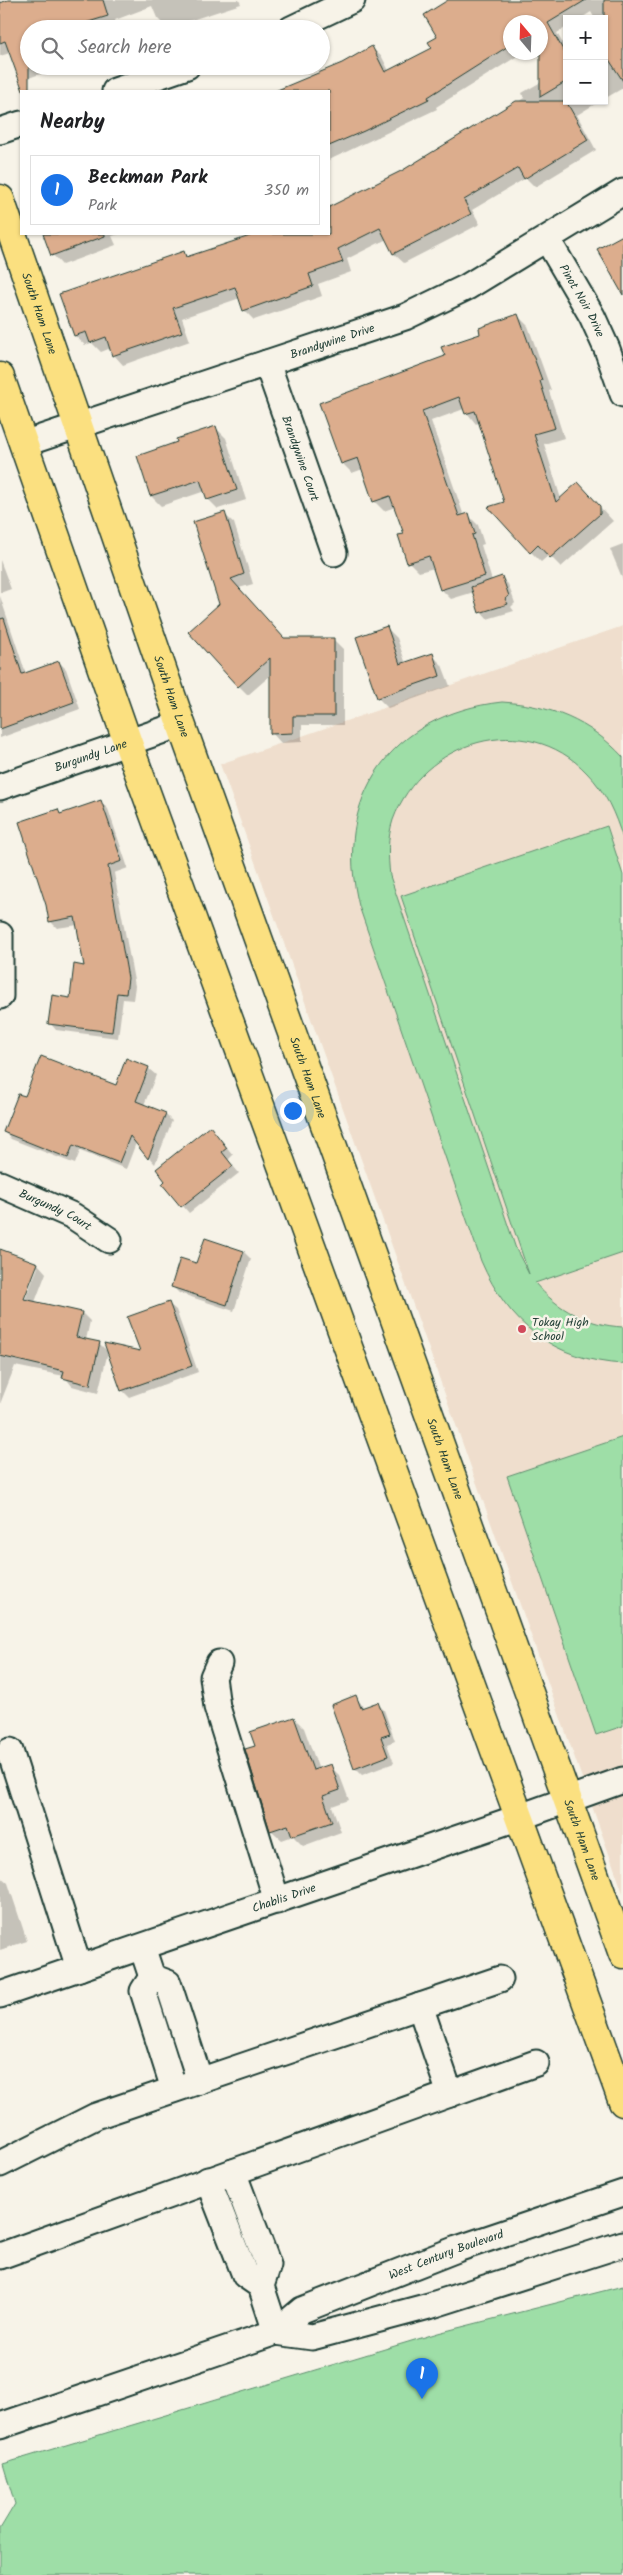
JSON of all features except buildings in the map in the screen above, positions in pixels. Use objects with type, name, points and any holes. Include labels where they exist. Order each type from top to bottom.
[{"type":"main road","name":"South Ham Lane","points":[[0,199],[181,724],[623,1954]]},
{"type":"main road","points":[[0,377],[128,743],[623,2102]]},
{"type":"street","points":[[310,20],[352,0]]},
{"type":"street","points":[[118,90],[161,75]]},
{"type":"street","points":[[0,131],[20,124]]},
{"type":"street","name":"Brandywine Drive","points":[[23,444],[405,317],[467,287],[623,192]]},
{"type":"street","name":"Pinot Noir Drive","points":[[546,239],[592,316],[608,349],[623,394]]},
{"type":"street","name":"Brandywine Court","points":[[267,363],[334,553]]},
{"type":"street","name":"Burgundy Lane","points":[[0,787],[181,724]]},
{"type":"street","points":[[0,936],[0,996]]},
{"type":"street","name":"Burgundy Court","points":[[0,1184],[73,1216],[109,1240]]},
{"type":"street","points":[[219,1663],[213,1677],[217,1706],[277,1900]]},
{"type":"street","points":[[10,1751],[79,1968]]},
{"type":"street","points":[[567,1800],[623,1780]]},
{"type":"street","name":"Chablis Drive","points":[[0,1995],[567,1800]]},
{"type":"street","points":[[142,1946],[152,1977]]},
{"type":"street","points":[[152,1977],[168,1983],[200,2081]]},
{"type":"street","points":[[152,1977],[143,1991],[174,2089]]},
{"type":"street","points":[[0,2164],[96,2116],[500,1979]]},
{"type":"street","points":[[420,2006],[450,2094]]},
{"type":"street","points":[[0,2256],[536,2063]]},
{"type":"street","points":[[233,2172],[268,2265],[261,2286],[276,2332]]},
{"type":"street","points":[[208,2180],[245,2275],[261,2286]]},
{"type":"street","name":"West Century Boulevard","points":[[0,2426],[276,2332],[302,2310],[457,2249],[623,2193]]},
{"type":"street","name":"West Century Boulevard","points":[[276,2332],[312,2337],[429,2306],[623,2244]]},
{"type":"shaded area","name":"Tokay High School","points":[[623,626],[623,1893],[220,764]]},
{"type":"green space","points":[[502,702],[537,707],[568,717],[597,734],[623,757],[623,839],[613,812],[600,788],[587,773],[562,753],[535,742],[506,738],[478,742],[451,753],[427,770],[407,793],[391,827],[388,848],[390,876],[516,1249],[529,1274],[401,896],[607,826],[623,875],[623,1253],[535,1283],[553,1301],[574,1314],[597,1323],[623,1327],[623,1364],[598,1361],[575,1355],[536,1335],[505,1303],[492,1283],[481,1261],[359,906],[353,867],[354,830],[363,797],[379,768],[401,743],[429,724],[463,710]]},
{"type":"green space","points":[[623,1437],[623,1726],[596,1735],[507,1476]]},
{"type":"green space","points":[[623,2286],[623,2575],[0,2575],[0,2529],[15,2504],[3,2464],[438,2333]]},
{"type":"place","name":"Tokay High School","points":[[522,1329]]},
{"type":"place","name":"Beckman Park","points":[[422,2399]]}]
